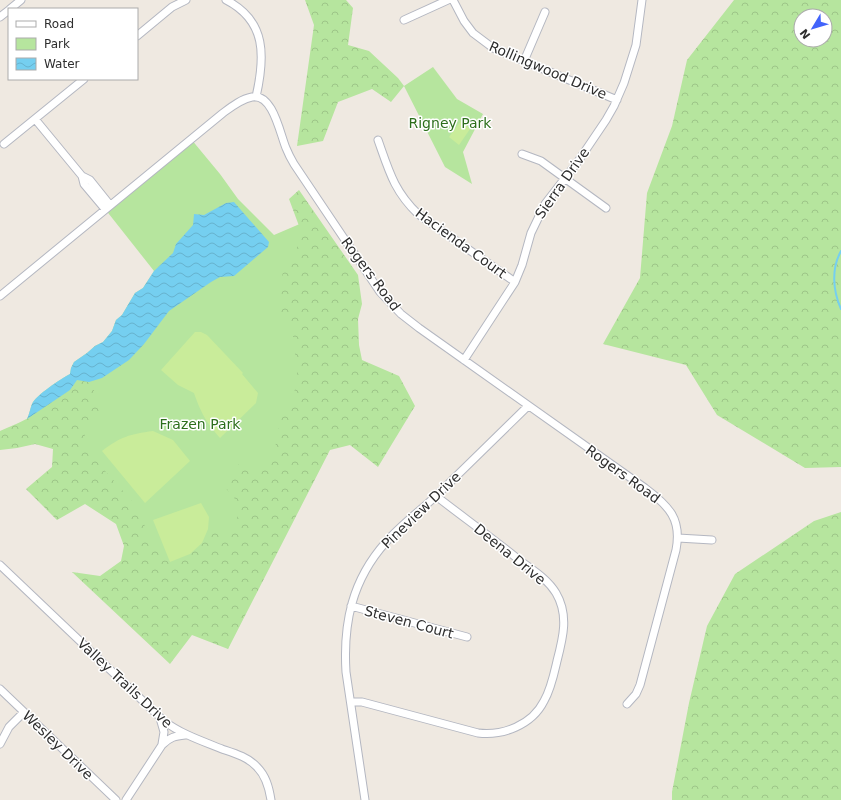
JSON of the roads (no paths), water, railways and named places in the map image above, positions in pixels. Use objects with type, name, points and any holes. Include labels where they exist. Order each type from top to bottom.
[{"type":"street","points":[[11,8],[21,0]]},
{"type":"street","points":[[138,35],[172,7],[186,0]]},
{"type":"street","points":[[0,296],[223,113],[241,101],[256,97],[261,59],[259,34],[251,20],[239,8],[226,0]]},
{"type":"street","points":[[404,20],[448,0]]},
{"type":"street","name":"Rollingwood Drive","points":[[453,0],[464,21],[473,33],[485,44],[617,100]]},
{"type":"street","name":"Sierra Drive","points":[[464,360],[515,282],[522,265],[535,222],[545,204],[606,120],[617,100],[636,45],[642,0]]},
{"type":"street","points":[[0,17],[8,11]]},
{"type":"street","points":[[524,61],[545,12]]},
{"type":"street","points":[[4,144],[83,80]]},
{"type":"street","name":"Rogers Road","points":[[256,97],[264,100],[273,111],[286,149],[294,164],[380,292],[401,314],[657,497],[675,519],[678,538],[640,685],[636,694],[627,704]]},
{"type":"street","points":[[35,119],[82,176],[84,184],[108,207]]},
{"type":"street","name":"Hacienda Court","points":[[378,140],[396,188],[410,206],[418,214],[515,282]]},
{"type":"street","points":[[522,154],[541,161],[606,208]]},
{"type":"street","name":"Pineview Drive","points":[[365,800],[345,653],[347,624],[351,606],[361,578],[377,552],[400,528],[436,496],[528,406]]},
{"type":"street","name":"Deena Drive","points":[[351,702],[362,702],[478,733],[493,734],[517,728],[538,711],[544,702],[550,687],[563,640],[565,625],[563,612],[556,594],[541,577],[436,496]]},
{"type":"street","points":[[678,538],[712,540]]},
{"type":"street","name":"Valley Trails Drive","points":[[0,565],[170,726],[186,735],[239,755],[252,763],[262,773],[267,783],[271,800]]},
{"type":"street","name":"Steven Court","points":[[351,606],[467,638]]},
{"type":"street","name":"Wesley Drive","points":[[0,689],[116,800]]},
{"type":"street","points":[[0,744],[9,728],[24,712]]},
{"type":"street","points":[[160,718],[164,732],[162,745]]},
{"type":"street","points":[[126,800],[168,738],[186,735]]},
{"type":"water","points":[[234,202],[269,242],[268,247],[234,276],[220,277],[169,311],[144,344],[129,360],[102,378],[89,382],[77,380],[70,390],[27,419],[34,400],[55,383],[70,374],[74,362],[95,346],[103,342],[112,331],[116,320],[122,315],[135,293],[143,288],[154,271],[173,253],[176,244],[193,225],[194,214],[204,215],[226,203]]},
{"type":"waterway","points":[[841,251],[834,273],[836,295],[841,309]]},
{"type":"park label","name":"Rigney Park","points":[[450,123]]},
{"type":"park label","name":"Frazen Park","points":[[200,424]]}]
